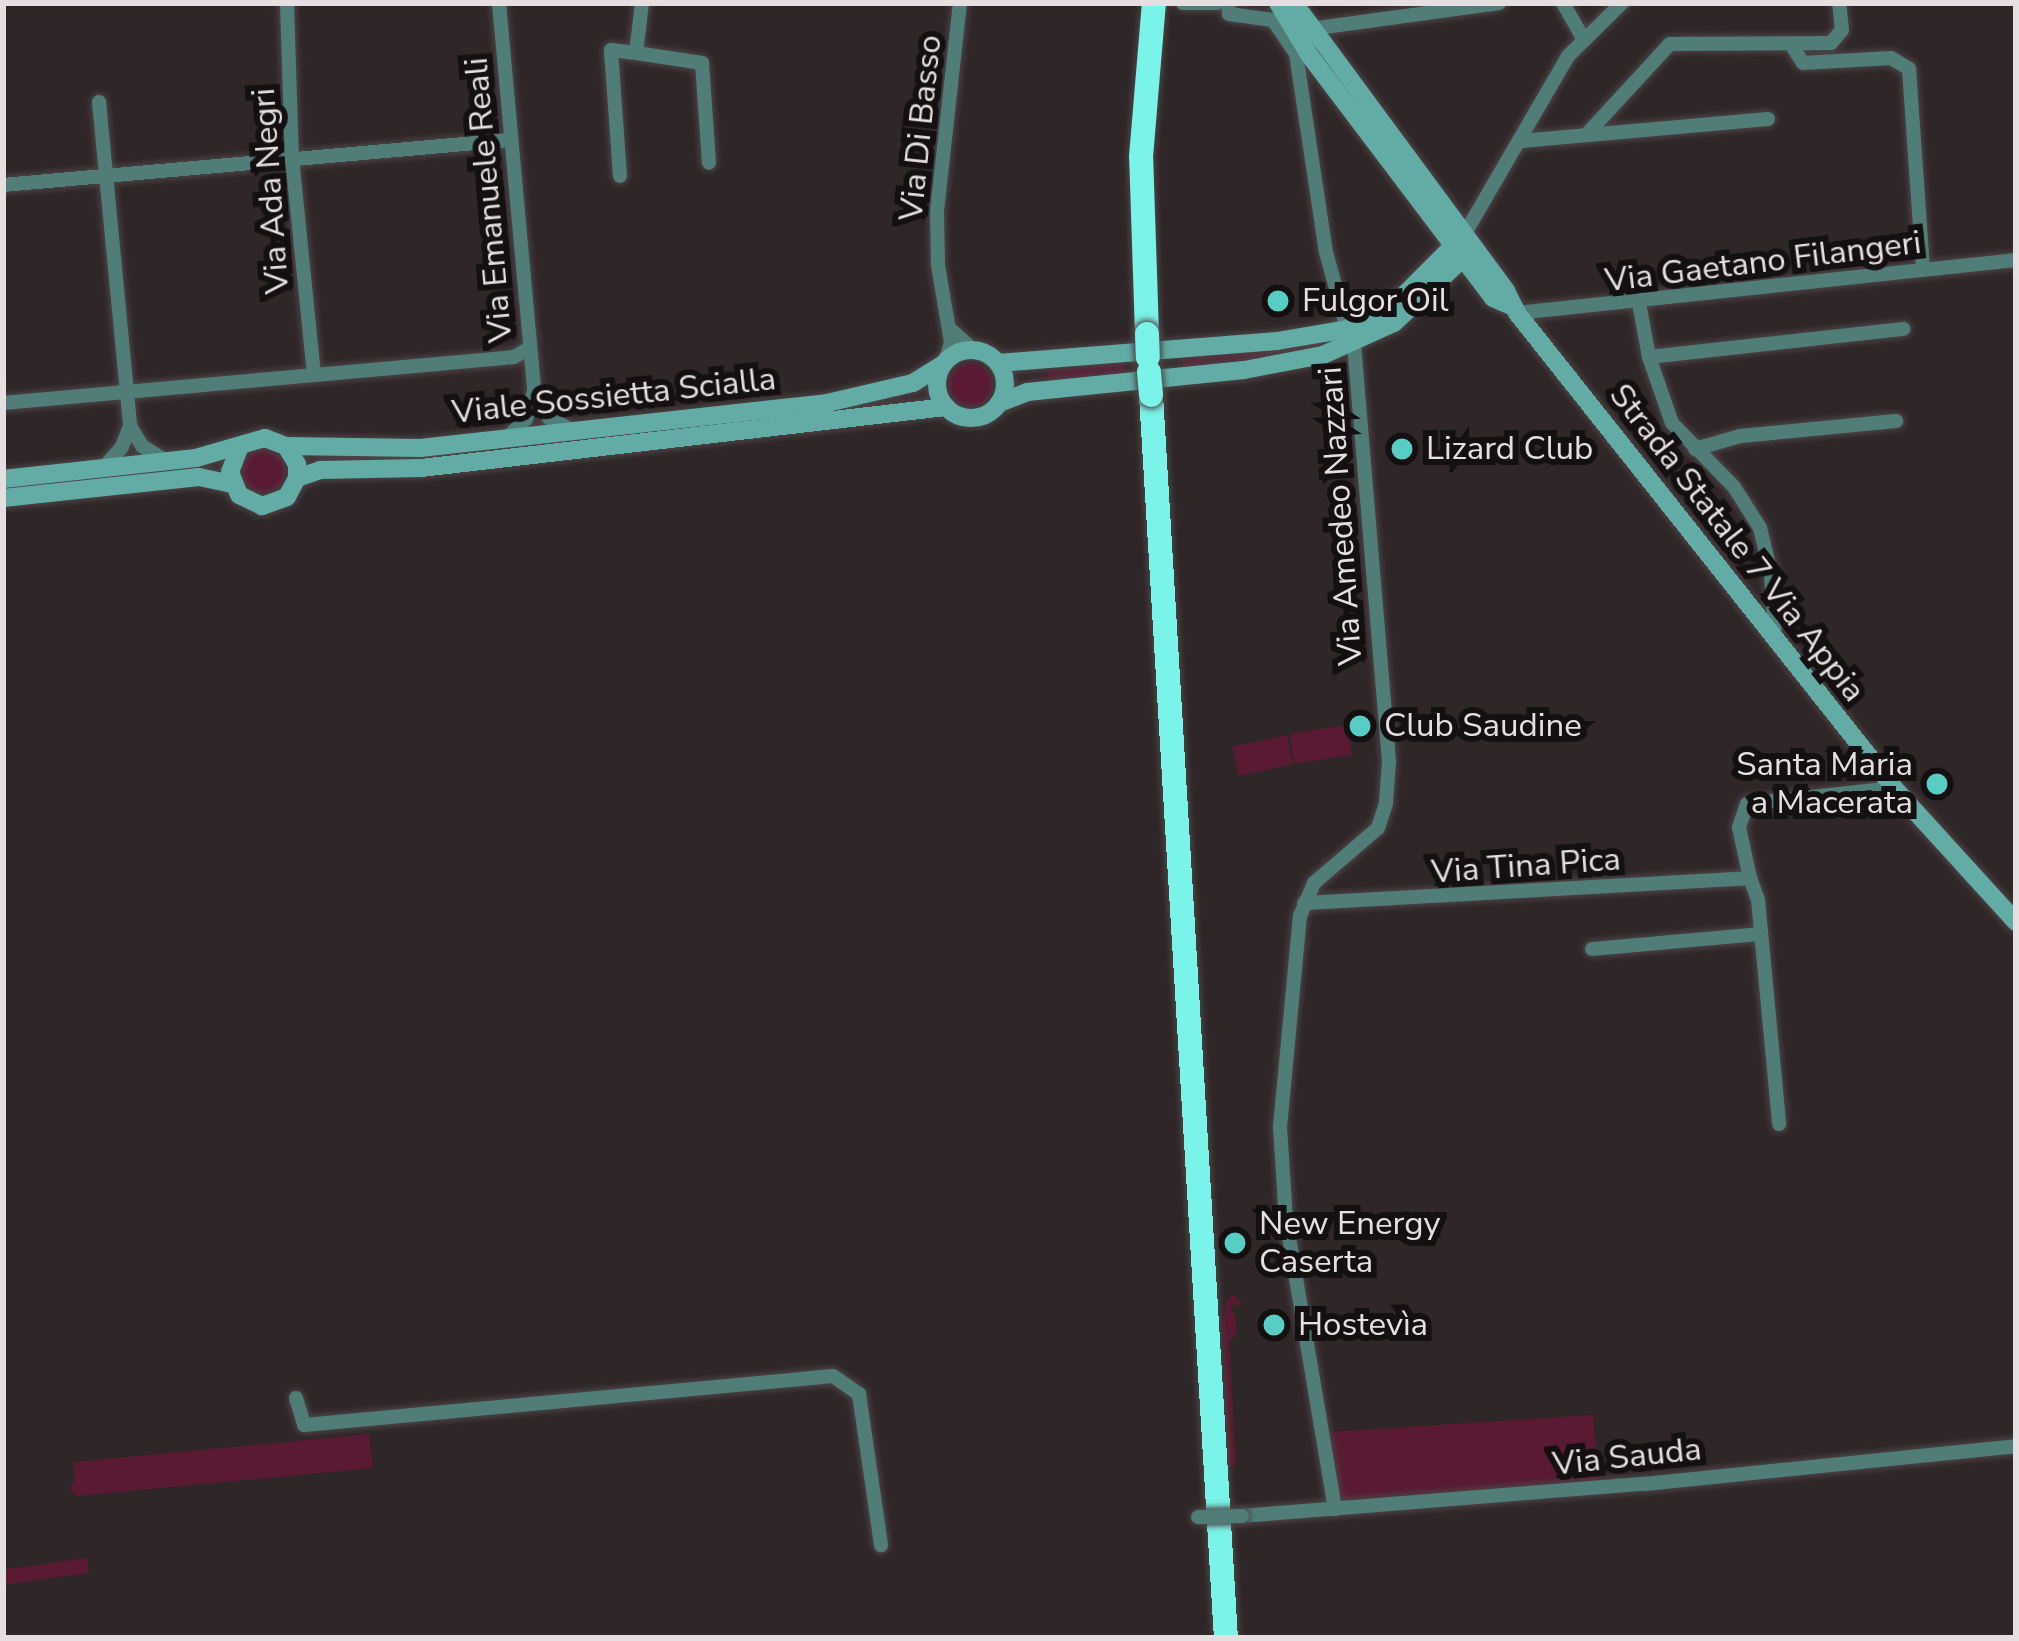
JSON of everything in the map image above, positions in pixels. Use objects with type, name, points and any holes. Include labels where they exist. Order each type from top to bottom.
[{"type":"highway","points":[[1144,14],[1149,365],[1226,1638]]},
{"type":"street","name":"Via Ada Negri","points":[[287,3],[292,158],[314,375]]},
{"type":"street","name":"Via Emanuele Reali","points":[[499,3],[534,391]]},
{"type":"street","points":[[636,52],[642,3]]},
{"type":"street","name":"Via Di Basso","points":[[944,363],[950,328],[938,265],[937,211],[960,3]]},
{"type":"street","points":[[1183,3],[1217,3]]},
{"type":"street","name":"Via Amedeo Nazzari","points":[[1228,3],[1229,14],[1273,20],[1292,46],[1326,252],[1350,336],[1389,760],[1386,803],[1378,828],[1332,865],[1304,903],[1293,956],[1282,1108],[1284,1201],[1335,1509]]},
{"type":"street","name":"Strada Statale 7 Via Appia","points":[[1278,3],[1318,67],[1894,788],[2016,922]]},
{"type":"street","name":"Strada Statale 7 Via Appia","points":[[1294,3],[1464,247]]},
{"type":"street","points":[[1310,29],[1346,15],[1499,3]]},
{"type":"street","points":[[1563,3],[1583,38]]},
{"type":"street","points":[[1464,247],[1554,79],[1583,38],[1622,3]]},
{"type":"street","points":[[1586,135],[1670,44],[1786,44],[1838,38],[1839,3]]},
{"type":"street","points":[[1786,44],[1803,63],[1892,58],[1909,69],[1923,270]]},
{"type":"street","points":[[620,176],[611,50],[703,63],[709,163]]},
{"type":"street","points":[[1298,79],[1318,67]]},
{"type":"street","points":[[99,103],[130,427],[122,447],[103,468]]},
{"type":"street","points":[[1522,141],[1768,119]]},
{"type":"street","points":[[3,185],[509,140]]},
{"type":"street","name":"Viale Sossietta Scialla","points":[[3,498],[208,477],[232,484],[249,502],[268,505],[287,497],[297,478],[320,470],[421,468],[835,422],[917,406],[946,407],[976,417],[1028,392],[1281,364],[1350,336],[1464,247]]},
{"type":"street","name":"Via Gaetano Filangeri","points":[[1514,310],[1640,303],[2016,260]]},
{"type":"street","points":[[1640,303],[1649,357],[1672,422],[1734,487],[1760,528],[1771,573],[1776,640]]},
{"type":"street","points":[[950,328],[973,350],[998,363],[1005,383],[999,404]]},
{"type":"street","points":[[1649,357],[1903,329]]},
{"type":"street","name":"Viale Sossietta Scialla","points":[[998,363],[1350,336]]},
{"type":"street","points":[[3,403],[514,356],[528,349]]},
{"type":"street","name":"Viale Sossietta Scialla","points":[[3,479],[168,461],[239,448],[258,438],[286,446],[384,450],[840,401],[913,382],[973,350]]},
{"type":"street","points":[[944,363],[937,383],[946,407]]},
{"type":"street","points":[[534,391],[549,418],[574,430]]},
{"type":"street","points":[[507,437],[526,419],[534,391]]},
{"type":"street","points":[[1695,449],[1740,436],[1896,421]]},
{"type":"street","points":[[130,427],[142,446],[168,461]]},
{"type":"street","points":[[286,446],[297,464],[297,478]]},
{"type":"street","points":[[232,484],[230,465],[239,448]]},
{"type":"street","points":[[1779,1124],[1760,934],[1739,827],[1747,804],[1894,788]]},
{"type":"street","name":"Via Tina Pica","points":[[1304,903],[1750,878]]},
{"type":"street","points":[[1592,949],[1760,934]]},
{"type":"street","points":[[296,1398],[304,1425],[833,1376],[859,1394],[881,1545]]},
{"type":"street","name":"Via Sauda","points":[[1198,1517],[1335,1509],[2016,1446]]},
{"type":"shaded area","points":[[1343,336],[1309,351],[1183,371],[1181,355]]},
{"type":"shaded area","points":[[1125,361],[1127,377],[1049,387],[1047,371]]},
{"type":"shaded area","points":[[971,363],[986,370],[993,385],[986,400],[971,407],[956,400],[949,385],[956,370]]},
{"type":"shaded area","points":[[264,449],[279,456],[286,471],[279,486],[264,493],[249,486],[242,471],[249,456]]},
{"type":"shaded area","points":[[1347,725],[1352,755],[1294,764],[1290,734]]},
{"type":"shaded area","points":[[1287,735],[1293,764],[1238,776],[1232,747]]},
{"type":"shaded area","points":[[1233,1295],[1243,1304],[1230,1306],[1236,1319],[1236,1334],[1229,1341],[1236,1465],[1227,1466],[1223,1320],[1226,1301]]},
{"type":"shaded area","points":[[1593,1415],[1599,1485],[1344,1504],[1340,1500],[1329,1432]]},
{"type":"shaded area","points":[[369,1434],[373,1468],[76,1496],[70,1488],[75,1480],[73,1462]]},
{"type":"shaded area","points":[[87,1558],[89,1573],[5,1585],[3,1570]]},
{"type":"place","name":"Fulgor Oil","points":[[1278,301]]},
{"type":"place","name":"Lizard Club","points":[[1402,449]]},
{"type":"place","name":"Club Saudine","points":[[1360,726]]},
{"type":"place","name":"Santa Maria a Macerata","points":[[1937,784]]},
{"type":"place","name":"New Energy Caserta","points":[[1235,1243]]},
{"type":"place","name":"Hostevìa","points":[[1274,1325]]}]
